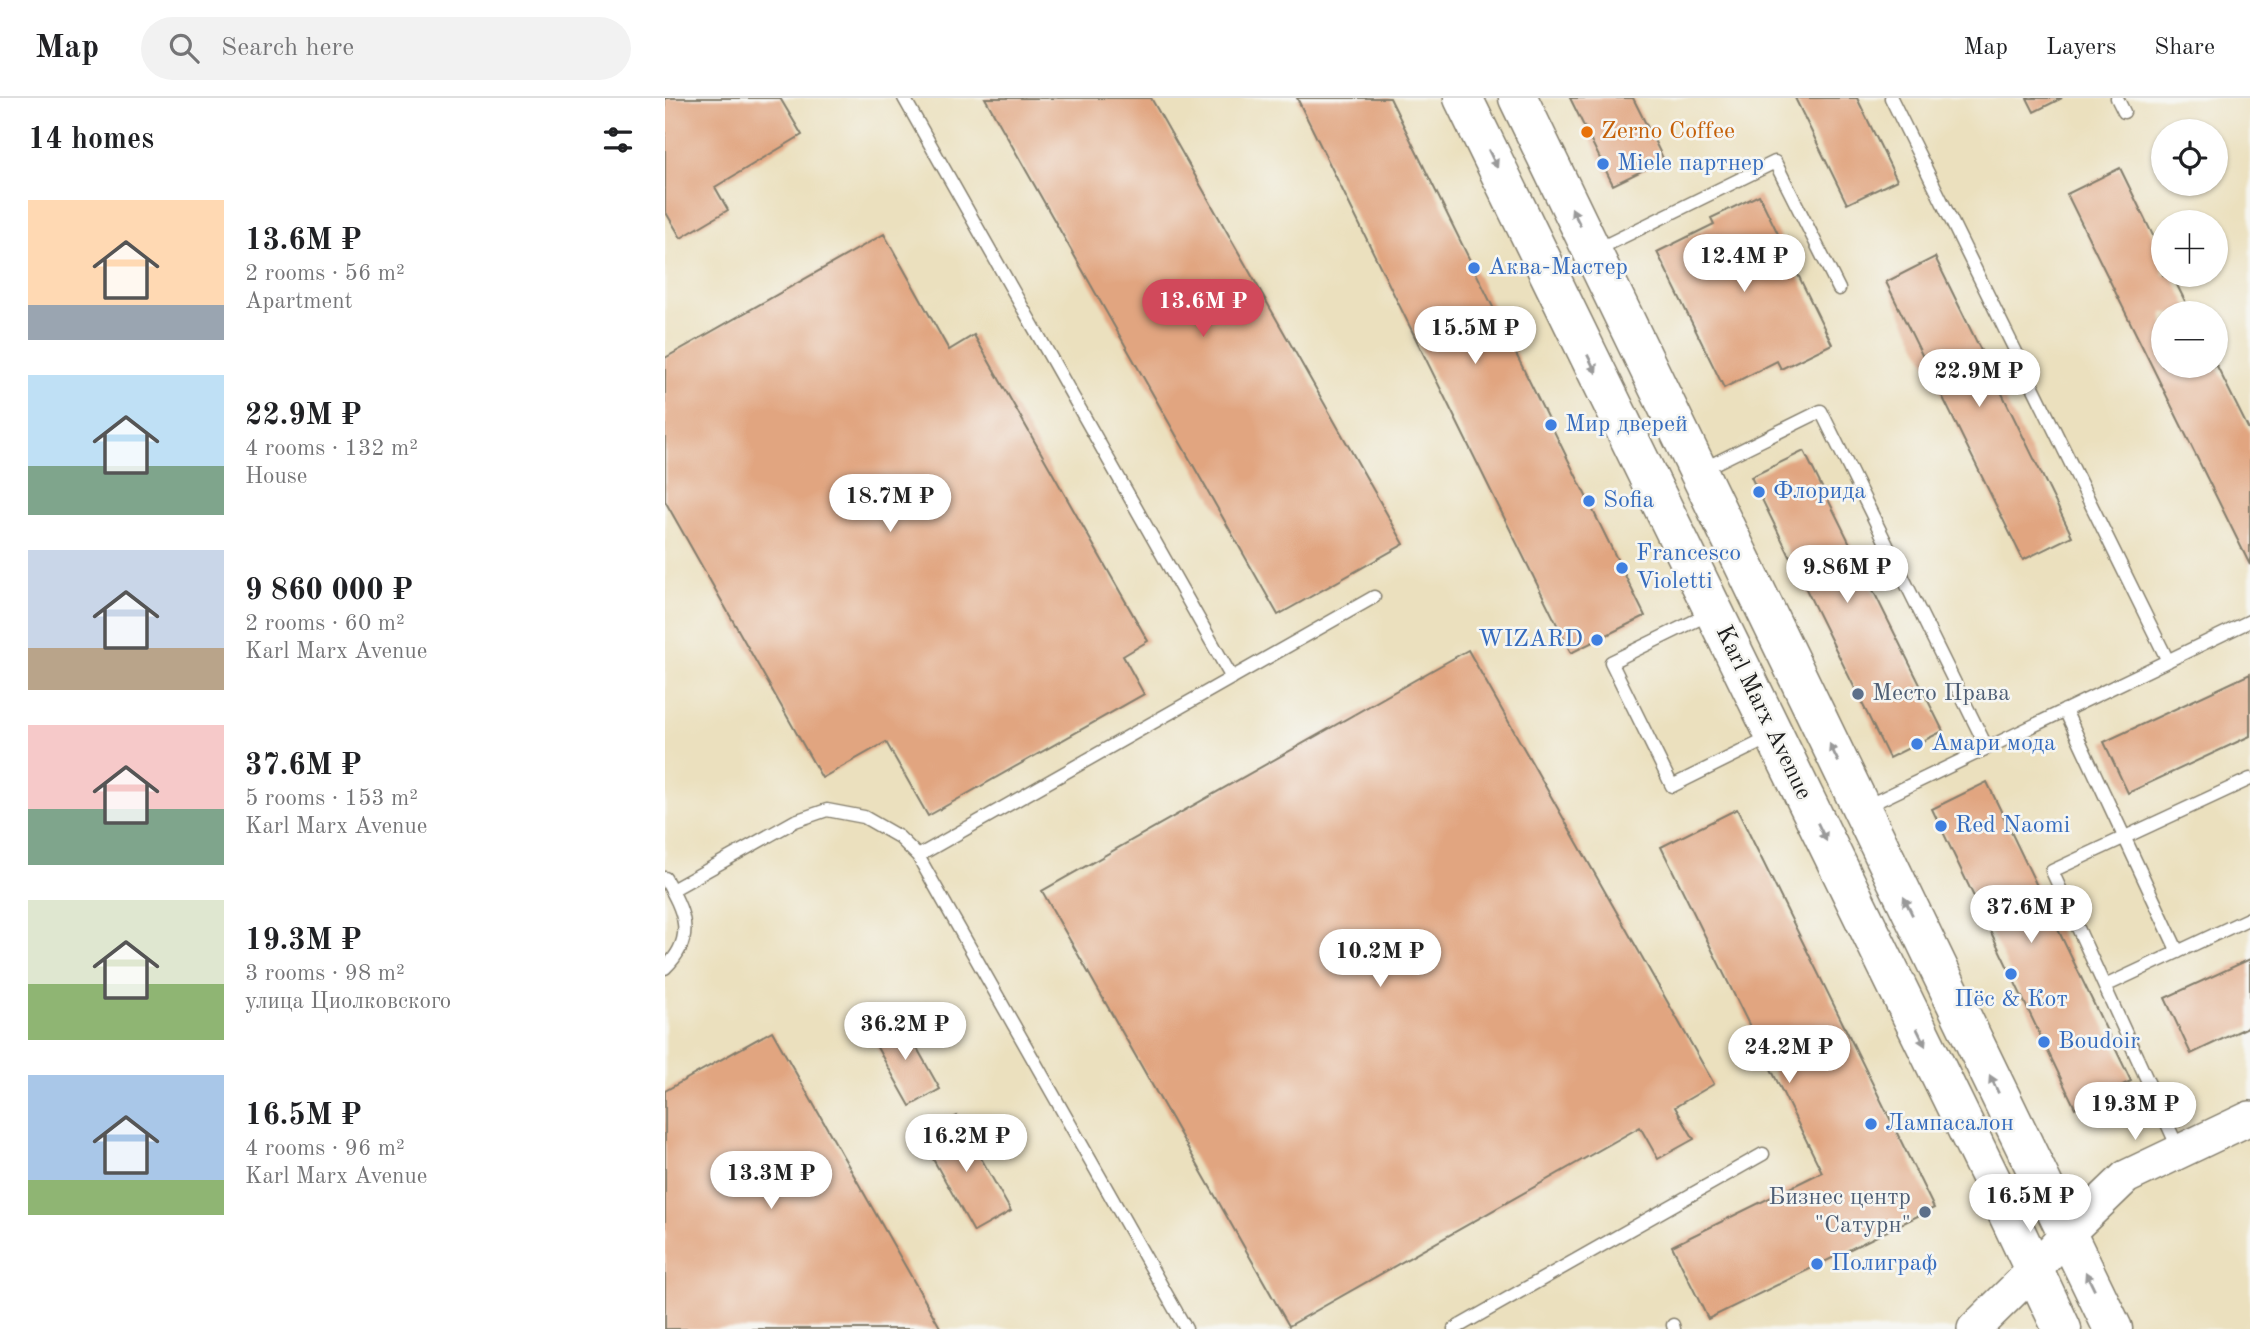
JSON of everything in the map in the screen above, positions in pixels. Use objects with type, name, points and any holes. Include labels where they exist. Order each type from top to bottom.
[{"type":"main road","name":"Karl Marx Avenue","points":[[1463,98],[2062,1329]]},
{"type":"main road","name":"Karl Marx Avenue","points":[[1518,98],[2113,1329]]},
{"type":"main road","points":[[1974,1329],[2126,1177],[2250,1118]]},
{"type":"lane","points":[[1891,98],[2168,661]]},
{"type":"lane","points":[[2117,98],[2123,112]]},
{"type":"lane","points":[[904,99],[1232,678]]},
{"type":"lane","points":[[1593,252],[1775,162],[1839,289]]},
{"type":"lane","points":[[1698,471],[1821,411],[1987,748]]},
{"type":"lane","points":[[918,856],[1374,597]]},
{"type":"lane","points":[[1714,612],[1611,662],[1672,786],[1774,736]]},
{"type":"lane","points":[[1861,809],[2250,621]]},
{"type":"lane","points":[[2065,710],[2178,952]]},
{"type":"lane","points":[[2180,1151],[2052,871],[2250,779]]},
{"type":"lane","points":[[672,890],[795,821],[827,810],[864,817],[899,837],[918,856],[1186,1329]]},
{"type":"lane","points":[[665,878],[686,924],[682,948],[665,968]]},
{"type":"lane","points":[[2105,986],[2250,918]]},
{"type":"lane","points":[[1454,1329],[1763,1154]]},
{"type":"building","points":[[665,98],[780,98],[802,135],[715,187],[728,210],[681,238],[665,211]]},
{"type":"building","points":[[985,98],[1151,98],[1404,544],[1278,615]]},
{"type":"building","points":[[1297,98],[1390,98],[1645,616],[1571,653]]},
{"type":"building","points":[[1570,98],[1633,98],[1664,160],[1613,185]]},
{"type":"building","points":[[1795,98],[1857,98],[1897,180],[1847,204]]},
{"type":"building","points":[[2027,98],[2062,98],[2034,112]]},
{"type":"building","points":[[2120,168],[2151,231],[2151,287],[2178,287],[2185,301],[2151,301],[2151,364],[2067,194]]},
{"type":"building","points":[[1759,195],[1832,344],[1781,369],[1777,361],[1724,388],[1657,252],[1714,224],[1711,218]]},
{"type":"building","points":[[884,234],[949,350],[974,335],[1148,641],[1123,656],[1144,694],[928,816],[886,742],[822,778],[665,501],[665,358]]},
{"type":"building","points":[[1935,257],[2072,536],[2023,560],[1886,282]]},
{"type":"building","points":[[2158,378],[2223,378],[2250,432],[2250,565]]},
{"type":"building","points":[[1804,451],[1943,731],[1889,758],[1751,477]]},
{"type":"building","points":[[1468,650],[1714,1084],[1675,1107],[1694,1139],[1658,1159],[1640,1127],[1289,1326],[1042,891]]},
{"type":"building","points":[[2250,674],[2250,736],[2128,793],[2104,742]]},
{"type":"building","points":[[1987,782],[2131,1081],[2075,1108],[1932,809]]},
{"type":"building","points":[[1737,809],[1934,1208],[1708,1319],[1672,1246],[1822,1172],[1661,847]]},
{"type":"building","points":[[2250,959],[2250,1026],[2191,1054],[2165,998]]},
{"type":"building","points":[[900,1018],[940,1089],[910,1106],[870,1035]]},
{"type":"building","points":[[772,1031],[941,1329],[665,1329],[665,1091]]},
{"type":"building","points":[[957,1116],[1011,1211],[974,1232],[920,1136]]},
{"type":"place","name":"Zerno Coffee","points":[[1587,132]]},
{"type":"place","name":"Miele партнер","points":[[1603,164]]},
{"type":"place","name":"Аква-Мастер","points":[[1474,268]]},
{"type":"place","name":"Мир дверей","points":[[1551,425]]},
{"type":"place","name":"Флорида","points":[[1759,492]]},
{"type":"place","name":"Sofia","points":[[1589,501]]},
{"type":"place","name":"Francesco Violetti","points":[[1622,568]]},
{"type":"place","name":"WIZARD","points":[[1597,640]]},
{"type":"place","name":"Место Права","points":[[1858,694]]},
{"type":"place","name":"Амари мода","points":[[1917,744]]},
{"type":"place","name":"Red Naomi","points":[[1941,826]]},
{"type":"place","name":"Пёс & Кот","points":[[2011,974]]},
{"type":"place","name":"Boudoir","points":[[2044,1042]]},
{"type":"place","name":"Лампасалон","points":[[1871,1124]]},
{"type":"place","name":"Бизнес центр \"Сатурн\"","points":[[1925,1212]]},
{"type":"place","name":"Полиграф","points":[[1817,1264]]}]
